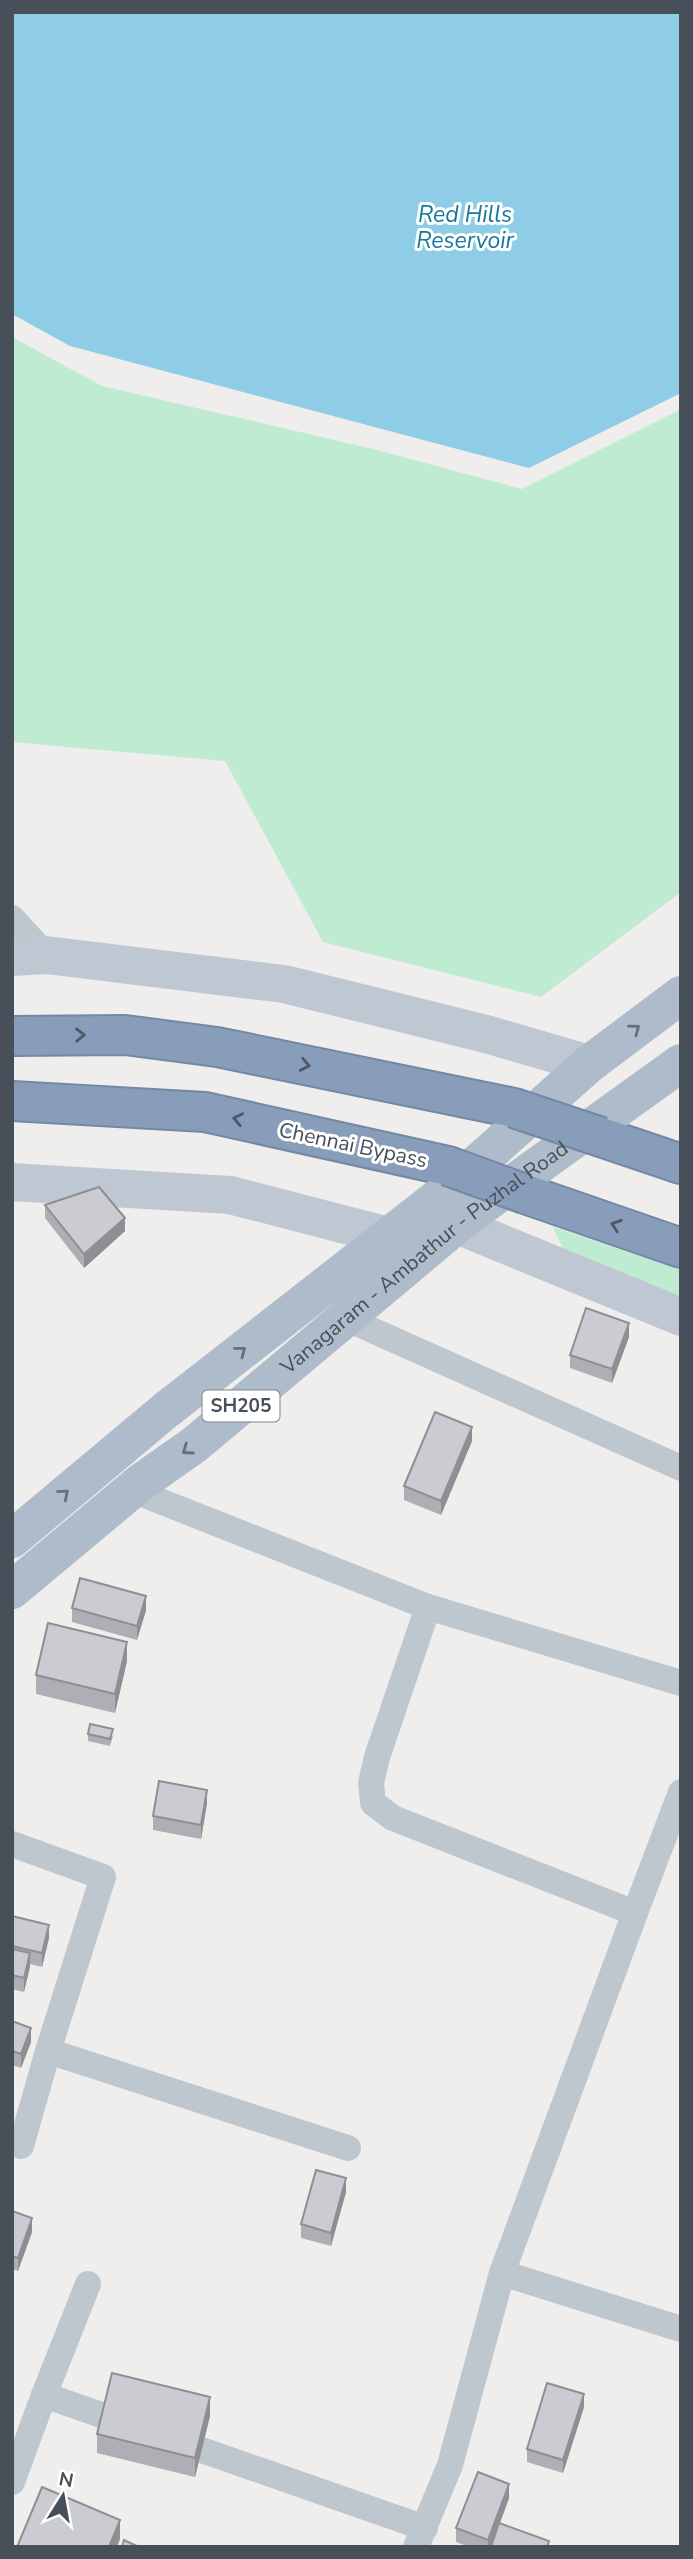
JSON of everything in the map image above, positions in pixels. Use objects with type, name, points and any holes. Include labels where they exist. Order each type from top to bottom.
[{"type":"highway","points":[[12,1036],[125,1035],[217,1047],[497,1103],[681,1164]]},
{"type":"highway","name":"Chennai Bypass","points":[[12,1101],[205,1112],[448,1166],[681,1248]]},
{"type":"main road","points":[[12,1539],[166,1410],[443,1193],[589,1064],[681,995]]},
{"type":"main road","name":"Vanagaram - Ambathur - Puzhal Road","points":[[12,1590],[132,1490],[194,1446],[457,1226],[672,1079]]},
{"type":"street","points":[[12,918],[29,956],[284,985],[486,1034],[589,1064]]},
{"type":"street","points":[[12,1181],[230,1195],[388,1237],[426,1253]]},
{"type":"street","points":[[457,1226],[681,1317]]},
{"type":"street","points":[[345,1318],[681,1468]]},
{"type":"street","points":[[132,1490],[428,1607],[681,1683]]},
{"type":"street","points":[[428,1607],[377,1757],[371,1783],[373,1803],[393,1818],[635,1913]]},
{"type":"street","points":[[44,2395],[421,2538],[450,2465],[502,2273],[681,1792]]},
{"type":"street","points":[[12,1844],[103,1877],[21,2146]]},
{"type":"street","points":[[48,2051],[348,2148]]},
{"type":"street","points":[[502,2273],[681,2329]]},
{"type":"street","points":[[12,2482],[88,2284]]},
{"type":"green space","points":[[12,337],[102,386],[373,449],[522,489],[681,409],[681,892],[541,997],[323,942],[225,761],[12,742]]},
{"type":"green space","points":[[553,1227],[681,1270],[681,1297],[564,1251]]},
{"type":"water","name":"Red Hills Reservoir","points":[[12,12],[681,12],[681,393],[529,468],[70,346],[12,314]]},
{"type":"building","points":[[99,1187],[125,1218],[84,1254],[45,1205]]},
{"type":"building","points":[[586,1308],[629,1323],[612,1369],[570,1355]]},
{"type":"building","points":[[435,1412],[472,1427],[441,1501],[404,1486]]},
{"type":"building","points":[[80,1578],[146,1596],[137,1626],[72,1608]]},
{"type":"building","points":[[48,1623],[127,1642],[115,1694],[36,1675]]},
{"type":"building","points":[[90,1724],[113,1729],[110,1739],[88,1734]]},
{"type":"building","points":[[159,1781],[207,1790],[201,1825],[153,1816]]},
{"type":"building","points":[[12,1916],[49,1925],[42,1953],[12,1946]]},
{"type":"building","points":[[12,1949],[30,1953],[24,1978],[12,1975]]},
{"type":"building","points":[[12,2021],[31,2028],[21,2054],[12,2051]]},
{"type":"building","points":[[316,2170],[346,2178],[331,2233],[301,2224]]},
{"type":"building","points":[[12,2211],[32,2218],[18,2258],[12,2256]]},
{"type":"building","points":[[112,2373],[210,2397],[195,2458],[97,2434]]},
{"type":"building","points":[[547,2383],[584,2394],[563,2460],[527,2449]]},
{"type":"building","points":[[478,2472],[509,2484],[488,2540],[456,2528]]},
{"type":"building","points":[[42,2487],[120,2520],[109,2547],[17,2547]]},
{"type":"building","points":[[499,2523],[549,2541],[547,2547],[491,2547]]},
{"type":"building","points":[[124,2540],[139,2547],[122,2547]]}]
